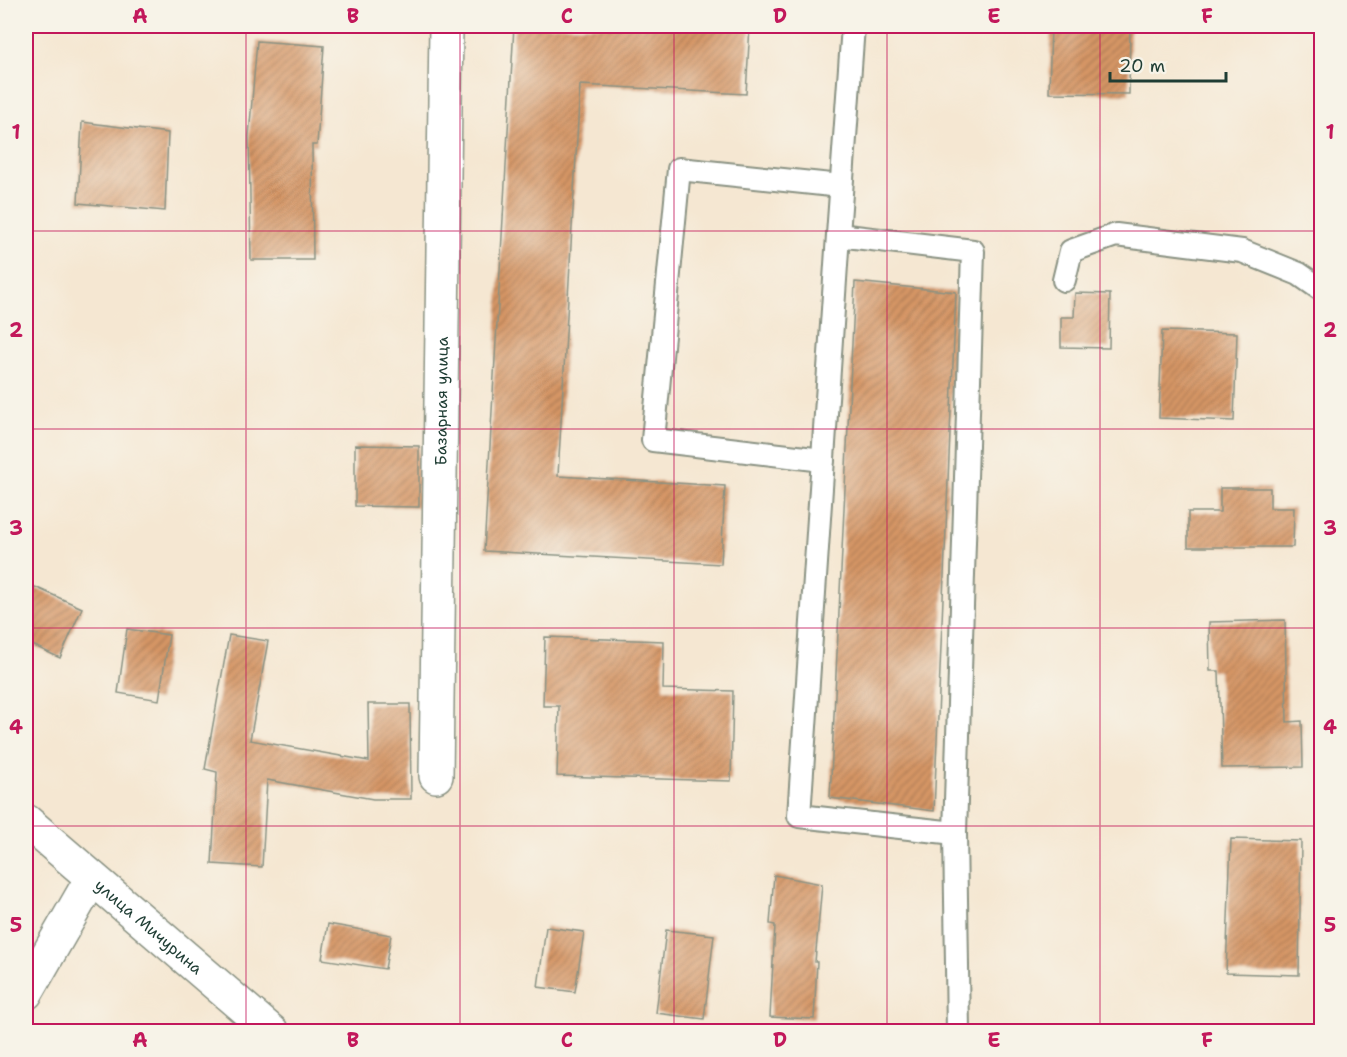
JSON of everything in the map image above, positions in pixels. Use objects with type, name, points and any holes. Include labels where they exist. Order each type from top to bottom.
[{"type":"street","name":"Базарная улица","points":[[436,776],[446,26]]},
{"type":"street","name":"улица Мичурина","points":[[26,821],[272,1032]]},
{"type":"street","points":[[26,993],[92,878]]},
{"type":"lane","points":[[853,26],[799,816],[955,834]]},
{"type":"lane","points":[[823,460],[653,440],[679,169],[841,186]]},
{"type":"lane","points":[[1064,280],[1071,252],[1116,235],[1242,251],[1299,274],[1322,290]]},
{"type":"lane","points":[[837,236],[973,251],[955,834],[958,1032]]},
{"type":"building","points":[[514,26],[750,26],[746,94],[580,85],[558,476],[725,486],[721,564],[484,551]]},
{"type":"building","points":[[1051,26],[1130,26],[1129,94],[1049,93]]},
{"type":"building","points":[[257,41],[324,46],[317,145],[312,145],[313,260],[251,260],[249,136]]},
{"type":"building","points":[[82,122],[168,133],[165,211],[78,203]]},
{"type":"building","points":[[855,282],[956,292],[934,811],[830,798]]},
{"type":"building","points":[[1075,293],[1110,294],[1109,348],[1061,347],[1061,317],[1074,317]]},
{"type":"building","points":[[1162,331],[1237,333],[1234,421],[1159,418]]},
{"type":"building","points":[[355,445],[419,446],[419,507],[355,506]]},
{"type":"building","points":[[1220,488],[1270,488],[1270,508],[1294,508],[1293,547],[1188,547],[1188,512],[1220,512]]},
{"type":"building","points":[[35,587],[82,608],[60,658],[26,642],[26,608]]},
{"type":"building","points":[[1285,620],[1287,722],[1302,721],[1303,767],[1222,768],[1219,671],[1210,671],[1209,622]]},
{"type":"building","points":[[127,629],[169,635],[159,700],[118,693]]},
{"type":"building","points":[[229,635],[268,641],[250,740],[369,761],[368,704],[410,704],[411,799],[373,799],[267,780],[262,867],[212,864],[217,772],[205,769]]},
{"type":"building","points":[[545,637],[664,641],[663,689],[733,691],[731,781],[557,776],[559,706],[543,706]]},
{"type":"building","points":[[1231,839],[1301,841],[1299,975],[1226,973]]},
{"type":"building","points":[[774,875],[822,884],[815,962],[817,962],[814,1019],[770,1017],[775,925],[770,924]]},
{"type":"building","points":[[328,924],[391,935],[385,969],[322,959]]},
{"type":"building","points":[[546,927],[584,932],[575,992],[538,987]]},
{"type":"building","points":[[666,930],[714,935],[704,1019],[656,1013]]}]
